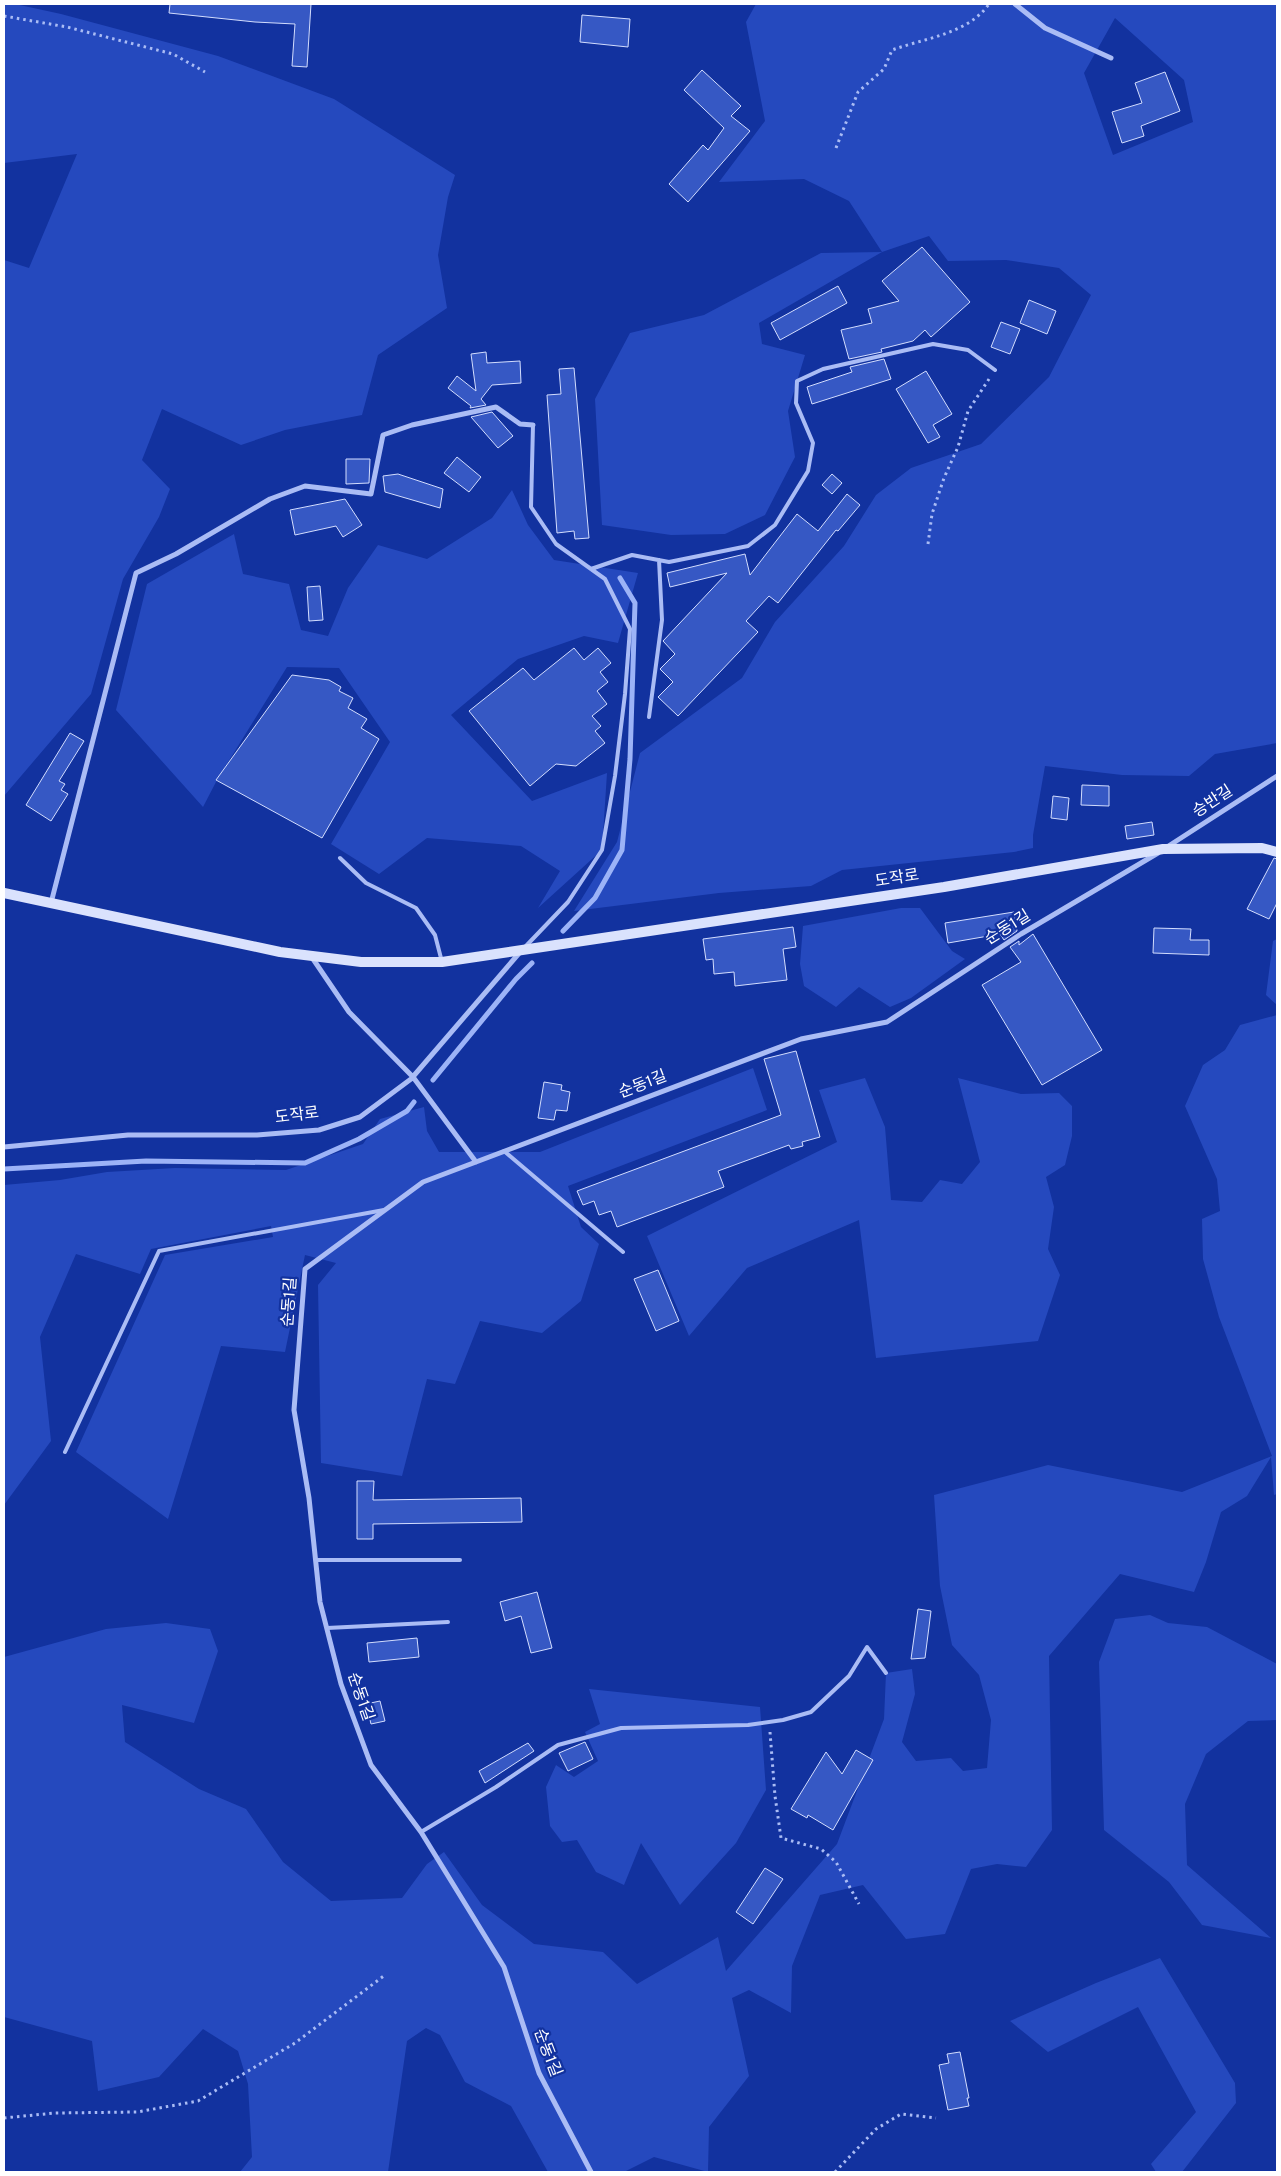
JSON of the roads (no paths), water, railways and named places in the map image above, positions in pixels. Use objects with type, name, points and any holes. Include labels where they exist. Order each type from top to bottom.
[{"type":"street","points":[[1015,4],[1045,28],[1111,58]]},
{"type":"street","points":[[51,903],[136,573],[176,554],[270,499],[305,486],[371,494],[383,435],[412,425],[496,407],[520,424],[533,425]]},
{"type":"street","name":"승반길","points":[[1163,849],[1277,776]]},
{"type":"street","name":"도작로","points":[[4,893],[280,952],[361,962],[442,962],[944,887],[1163,849],[1262,848],[1277,852]]},
{"type":"street","name":"순동1길","points":[[591,2172],[539,2073],[504,1966],[421,1832],[371,1765],[342,1684],[320,1602],[309,1498],[294,1410],[305,1269],[423,1182],[801,1038],[887,1022],[1020,934],[1163,849]]},
{"type":"street","name":"도작로","points":[[4,1147],[128,1136],[257,1135],[319,1130],[360,1117],[413,1077],[522,951]]},
{"type":"street","points":[[310,956],[350,1012],[413,1077],[476,1162]]},
{"type":"lane","points":[[591,569],[632,555],[669,562],[748,546],[775,525],[808,471],[813,443],[796,403],[797,381],[823,369],[933,344],[968,350],[996,370]]},
{"type":"lane","points":[[522,951],[568,902],[602,850],[615,776],[625,694],[630,629],[605,579],[556,544],[531,507],[533,425]]},
{"type":"lane","points":[[649,717],[662,620],[659,560]]},
{"type":"lane","points":[[340,858],[366,883],[416,908],[435,935],[442,962]]},
{"type":"lane","points":[[504,1151],[623,1252]]},
{"type":"lane","points":[[65,1452],[159,1251],[386,1209]]},
{"type":"lane","points":[[316,1560],[460,1560]]},
{"type":"lane","points":[[327,1628],[448,1622]]},
{"type":"lane","points":[[421,1832],[496,1787],[558,1746],[621,1728],[748,1724],[769,1722],[811,1712],[849,1676],[867,1648],[886,1673]]},
{"type":"waterway","points":[[563,931],[595,898],[622,850],[630,759],[635,603],[620,578]]},
{"type":"waterway","points":[[433,1080],[516,979],[532,963]]},
{"type":"waterway","points":[[4,1169],[146,1161],[305,1163],[359,1139],[407,1111],[414,1102]]}]
